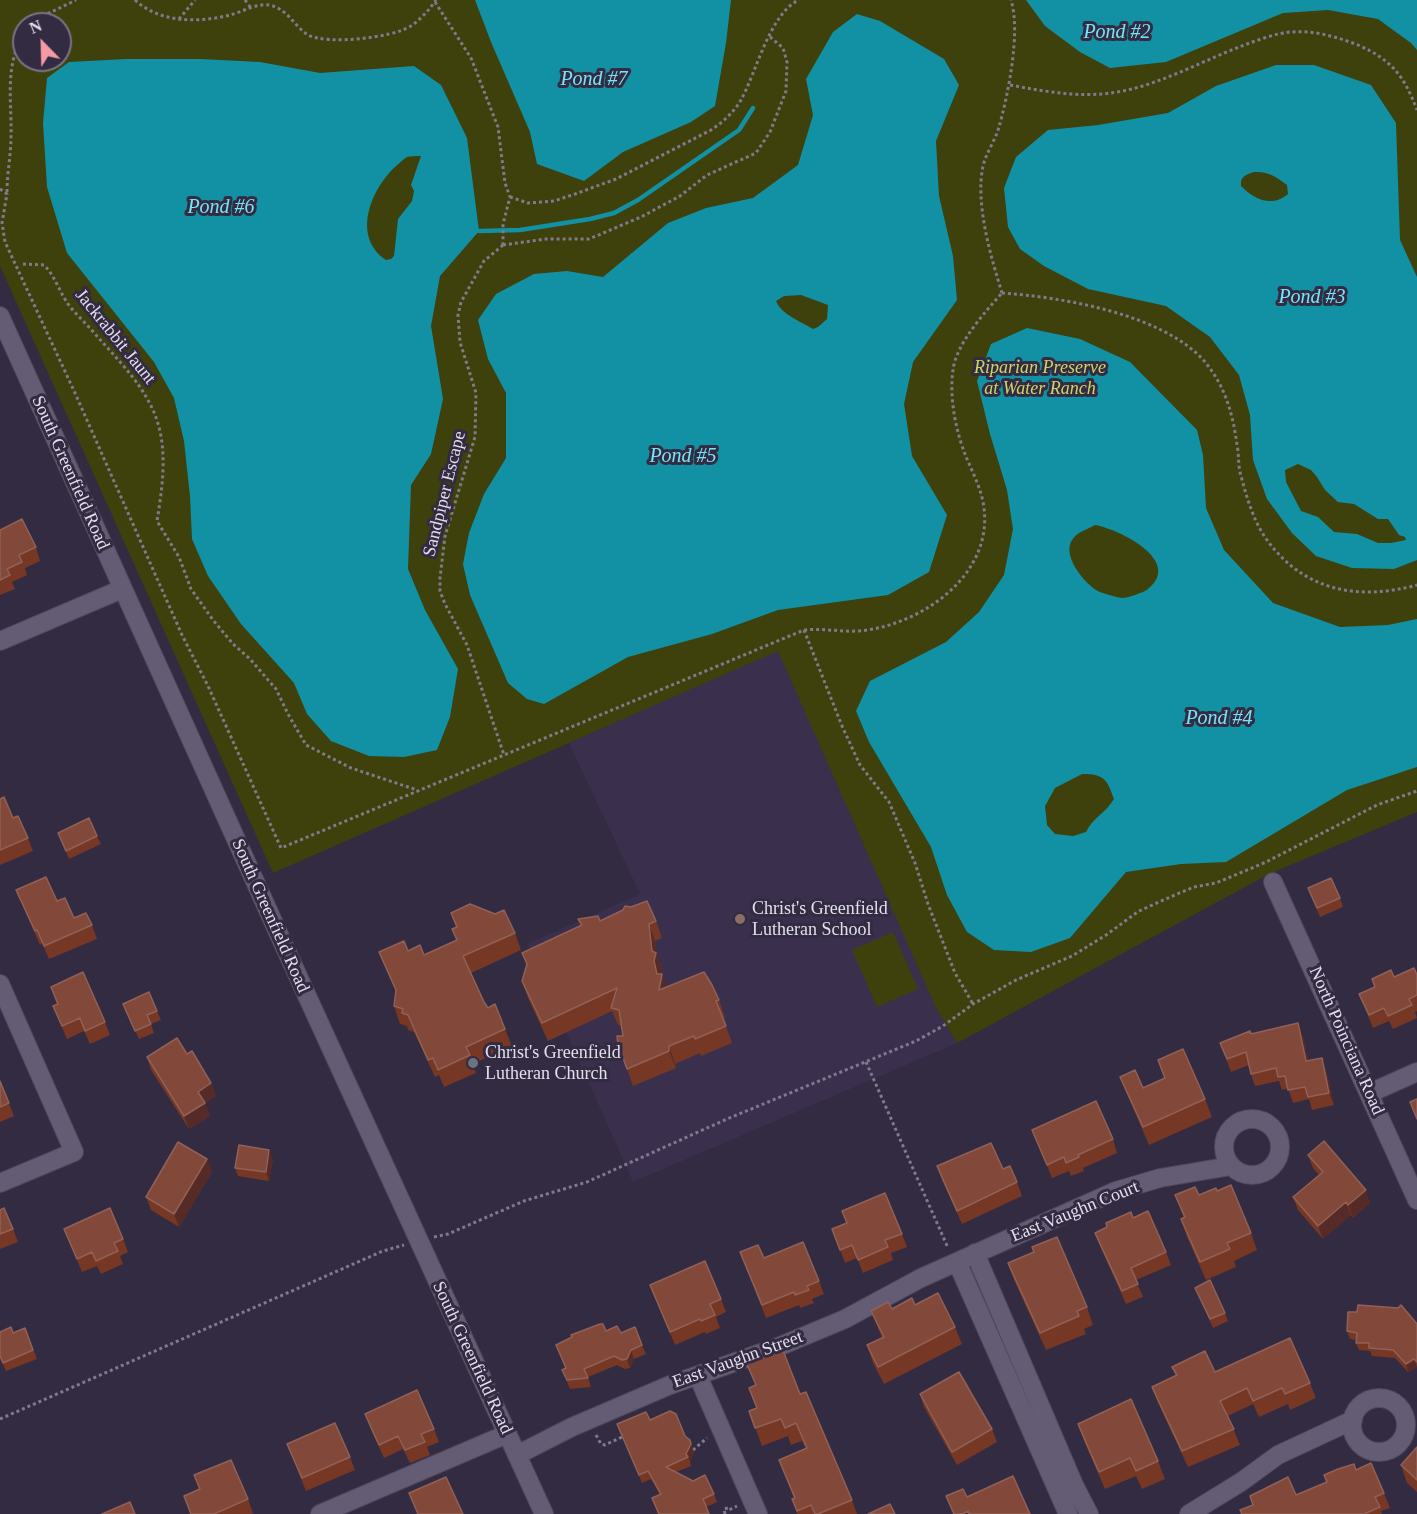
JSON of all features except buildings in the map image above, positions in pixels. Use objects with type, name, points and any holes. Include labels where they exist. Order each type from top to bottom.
[{"type":"street","name":"South Greenfield Road","points":[[0,316],[544,1514]]},
{"type":"street","points":[[0,641],[122,589]]},
{"type":"street","name":"North Poinciana Road","points":[[1273,882],[1417,1200]]},
{"type":"street","points":[[0,984],[74,1152],[0,1183]]},
{"type":"street","points":[[1370,1093],[1417,1072]]},
{"type":"street","name":"East Vaughn Court","points":[[953,1256],[975,1253],[1116,1191],[1160,1178],[1231,1166]]},
{"type":"street","points":[[975,1253],[1068,1514]]},
{"type":"street","points":[[953,1256],[1089,1514]]},
{"type":"street","name":"East Vaughn Street","points":[[517,1455],[590,1419],[670,1385],[778,1347],[845,1319],[921,1278],[953,1256]]},
{"type":"street","points":[[698,1376],[759,1514]]},
{"type":"street","points":[[1189,1514],[1241,1482],[1278,1455],[1353,1420]]},
{"type":"street","points":[[320,1514],[507,1434]]},
{"type":"path","points":[[51,12],[76,0]]},
{"type":"path","points":[[135,0],[153,11],[179,20],[223,17],[268,5],[284,11],[307,34],[317,38],[341,40],[369,38],[401,30],[420,19],[435,1],[471,58],[498,127],[505,183],[510,197],[503,224],[503,245],[546,239],[589,239],[641,217],[680,196],[707,175],[756,153],[770,132],[786,91],[787,62],[783,48],[769,36]]},
{"type":"path","points":[[179,20],[195,0]]},
{"type":"path","points":[[245,0],[252,8]]},
{"type":"path","points":[[510,197],[528,203],[554,201],[575,195],[616,179],[711,130],[725,120],[740,101],[769,36],[783,14],[799,0]]},
{"type":"path","points":[[1002,293],[987,238],[981,186],[983,165],[998,128],[1010,86],[1014,26],[1011,0]]},
{"type":"path","points":[[1010,86],[1053,94],[1073,95],[1123,91],[1258,40],[1290,32],[1315,33],[1353,43],[1393,66],[1409,89],[1417,110]]},
{"type":"path","points":[[12,72],[11,135],[7,194],[2,223],[5,242],[85,414],[182,635],[208,686],[281,848],[804,630],[822,628],[859,631],[883,626],[923,612],[953,589],[972,564],[982,538],[984,523],[983,502],[959,432],[954,410],[953,368],[967,338],[1002,293]]},
{"type":"path","points":[[0,189],[7,194]]},
{"type":"path","name":"Sandpiper Escape","points":[[503,245],[484,261],[461,302],[458,315],[460,342],[476,393],[475,437],[445,536],[440,578],[445,604],[467,645],[504,755]]},
{"type":"path","name":"Jackrabbit Jaunt","points":[[23,264],[44,265],[53,274],[68,303],[146,397],[157,419],[162,451],[163,481],[157,521],[179,557],[195,595],[233,644],[250,659],[276,689],[306,745],[351,768],[418,790]]},
{"type":"path","points":[[1002,293],[1035,296],[1150,323],[1187,346],[1216,376],[1224,392],[1238,445],[1239,469],[1249,502],[1265,538],[1277,552],[1308,579],[1326,587],[1348,592],[1375,592],[1417,585]]},
{"type":"path","points":[[804,630],[860,765],[889,801],[915,863],[955,973],[973,1004]]},
{"type":"path","points":[[0,1419],[383,1251],[448,1234],[524,1201],[587,1182],[727,1119],[925,1036],[973,1004],[1016,980],[1071,956],[1106,935],[1139,910],[1194,887],[1216,883],[1264,863],[1377,805],[1417,791]]},
{"type":"path","points":[[866,1062],[953,1256]]},
{"type":"path","points":[[590,1419],[601,1444],[605,1445],[622,1437]]},
{"type":"shaded area","name":"Christ's Greenfield Lutheran School","points":[[778,650],[936,1008],[957,1043],[633,1182],[527,944],[640,894],[569,743]]},
{"type":"green space","name":"Riparian Preserve at Water Ranch","points":[[0,0],[1417,0],[1417,812],[1269,874],[957,1043],[936,1008],[778,651],[273,873],[0,266]]},
{"type":"green space","points":[[893,932],[918,989],[877,1007],[852,950]]},
{"type":"water","name":"Pond #7","points":[[475,0],[731,0],[715,106],[691,122],[623,152],[584,181],[537,164],[530,132]]},
{"type":"water","name":"Pond #2","points":[[1026,0],[1417,0],[1417,50],[1378,19],[1328,10],[1283,13],[1166,62],[1110,68],[1080,52],[1045,26]]},
{"type":"water","name":"Pond #5","points":[[857,14],[880,21],[944,59],[959,85],[936,141],[939,196],[953,256],[957,300],[913,362],[904,404],[912,456],[947,515],[929,572],[888,595],[778,610],[712,634],[628,657],[544,704],[527,699],[508,683],[470,595],[463,564],[469,533],[484,494],[506,458],[506,393],[488,359],[478,320],[496,294],[534,274],[567,271],[603,277],[668,223],[706,208],[753,198],[798,165],[813,115],[806,79],[833,32]],"holes":[[[801,295],[828,305],[827,319],[813,329],[787,314],[776,301],[784,296]]]},
{"type":"water","name":"Pond #6","points":[[200,59],[260,62],[320,73],[414,66],[441,85],[467,138],[479,231],[440,276],[431,326],[443,399],[431,454],[411,485],[408,569],[425,610],[458,669],[450,717],[437,750],[404,757],[369,756],[331,741],[307,714],[294,683],[241,624],[208,576],[192,539],[184,441],[174,398],[154,362],[67,253],[47,187],[43,123],[47,78],[55,72],[72,72],[72,62]],"holes":[[[421,156],[411,185],[414,191],[412,201],[398,219],[394,256],[386,260],[375,250],[369,238],[368,213],[379,187],[396,166],[407,157]]]},
{"type":"water","name":"Pond #3","points":[[1276,65],[1314,65],[1371,85],[1396,123],[1400,240],[1417,277],[1417,560],[1394,569],[1352,568],[1316,556],[1292,533],[1267,499],[1253,460],[1250,415],[1239,375],[1210,337],[1166,306],[1088,289],[1044,266],[1020,249],[1008,227],[1004,188],[1016,157],[1048,130],[1098,125],[1168,113],[1216,86]],"holes":[[[1254,172],[1280,179],[1287,185],[1288,194],[1269,201],[1251,195],[1241,186],[1241,180],[1244,176]],[[1298,464],[1311,470],[1325,490],[1338,502],[1354,504],[1378,519],[1388,519],[1399,535],[1405,537],[1406,540],[1378,543],[1357,534],[1334,532],[1318,517],[1301,511],[1286,482],[1285,470]]]},
{"type":"water","name":"Pond #4","points":[[1027,328],[1080,339],[1130,362],[1197,430],[1203,455],[1206,508],[1224,550],[1273,603],[1340,627],[1388,625],[1417,619],[1417,767],[1347,790],[1226,862],[1181,864],[1126,872],[1070,938],[1031,952],[994,950],[967,932],[947,895],[931,847],[869,742],[856,711],[870,681],[946,642],[979,612],[1004,575],[1013,529],[1007,490],[977,381],[991,344]],"holes":[[[1095,525],[1128,538],[1150,554],[1156,563],[1158,573],[1154,583],[1148,589],[1124,598],[1105,594],[1085,581],[1075,568],[1070,546],[1077,535]],[[1082,774],[1095,775],[1104,779],[1114,799],[1086,832],[1073,836],[1055,834],[1047,825],[1045,806],[1055,788]]]},
{"type":"waterway","points":[[479,231],[520,230],[614,213],[638,200],[739,130],[753,108]]},
{"type":"place","name":"Christ's Greenfield Lutheran School","points":[[740,919]]},
{"type":"place","name":"Christ's Greenfield Lutheran Church","points":[[473,1063]]}]
